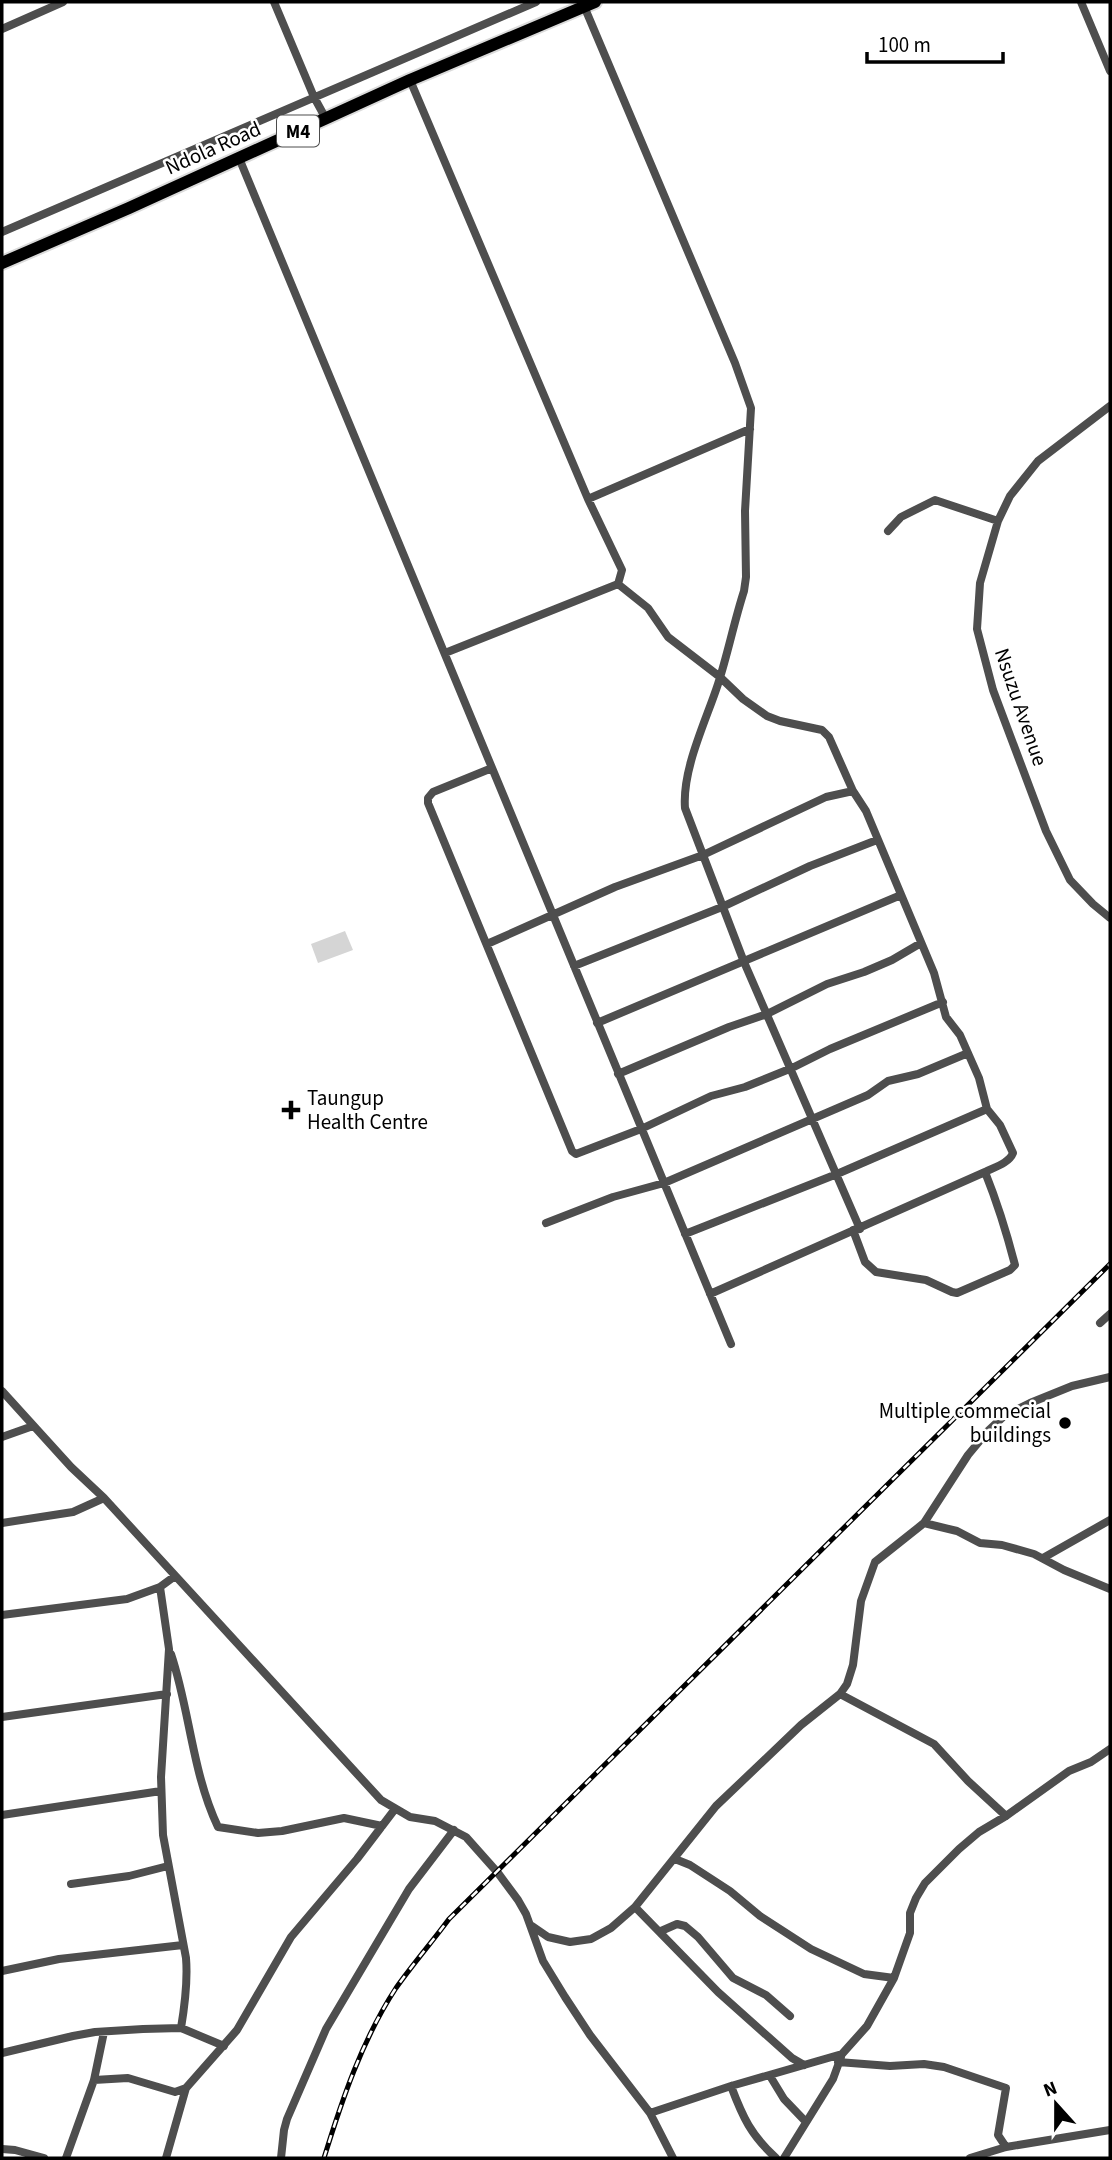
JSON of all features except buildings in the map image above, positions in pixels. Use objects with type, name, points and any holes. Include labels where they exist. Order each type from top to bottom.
[{"type":"main road","name":"Ndola Road","points":[[2,263],[410,80],[589,4]]},
{"type":"street","points":[[2,29],[63,2]]},
{"type":"street","points":[[274,2],[314,97],[326,118]]},
{"type":"street","points":[[2,232],[536,2]]},
{"type":"street","points":[[1081,2],[1110,71]]},
{"type":"street","points":[[589,4],[751,408],[744,591],[720,677],[702,724],[685,808],[744,962],[837,1174],[865,1262],[876,1272],[926,1280],[957,1293],[1010,1270],[1015,1265],[1012,1253],[985,1172]]},
{"type":"street","points":[[410,80],[588,499],[622,570],[618,584]]},
{"type":"street","points":[[239,158],[731,1344]]},
{"type":"street","name":"Nsuzu Avenue","points":[[1110,406],[1038,461],[1010,496],[998,521],[980,583],[977,629],[993,690],[1046,831],[1070,880],[1110,918]]},
{"type":"street","points":[[588,499],[750,429]]},
{"type":"street","points":[[888,531],[901,517],[935,500],[998,521]]},
{"type":"street","points":[[445,653],[618,584]]},
{"type":"street","points":[[618,584],[648,608],[668,637],[766,716],[822,730],[829,737],[853,791],[866,811],[934,973],[946,1017],[960,1035],[979,1077],[987,1109],[999,1125],[1013,1153],[1006,1162],[985,1172],[710,1294]]},
{"type":"street","points":[[492,768],[433,792],[428,803],[572,1151],[581,1153],[642,1129],[711,1096],[745,1087],[792,1068],[830,1049],[943,1002]]},
{"type":"street","points":[[487,944],[615,887],[703,855],[826,797],[853,791]]},
{"type":"street","points":[[574,966],[877,840]]},
{"type":"street","points":[[597,1023],[901,895]]},
{"type":"street","points":[[618,1074],[729,1027],[767,1014],[827,984],[892,960],[921,943]]},
{"type":"street","points":[[546,1223],[613,1196],[664,1183],[868,1096],[888,1081],[918,1074],[968,1053]]},
{"type":"street","points":[[685,1234],[837,1174],[987,1109]]},
{"type":"street","points":[[1100,1323],[1110,1314]]},
{"type":"street","points":[[532,1927],[559,1940],[570,1942],[592,1939],[611,1928],[635,1907],[716,1806],[801,1725],[840,1694],[847,1684],[853,1665],[861,1601],[875,1562],[924,1523],[968,1455],[988,1431],[1004,1416],[1072,1386],[1110,1378]]},
{"type":"street","points":[[2,1391],[381,1800],[395,1810],[435,1821],[466,1837],[498,1873],[518,1900],[532,1927],[543,1961],[565,1997],[590,2035],[650,2113],[673,2158]]},
{"type":"street","points":[[2,1437],[33,1426]]},
{"type":"street","points":[[2,1523],[73,1512],[104,1498]]},
{"type":"street","points":[[1043,1559],[1110,1520]]},
{"type":"street","points":[[924,1523],[957,1531],[981,1543],[1002,1545],[1043,1559],[1110,1589]]},
{"type":"street","points":[[2,1615],[127,1599],[160,1587],[175,1576]]},
{"type":"street","points":[[160,1587],[169,1649],[183,1698],[195,1758],[218,1827],[258,1833],[282,1831],[344,1818],[382,1826]]},
{"type":"street","points":[[169,1649],[161,1791],[163,1835],[187,1978],[187,1996],[181,2028]]},
{"type":"street","points":[[2,1717],[166,1694]]},
{"type":"street","points":[[840,1694],[934,1744],[968,1781],[1006,1816]]},
{"type":"street","points":[[784,2158],[833,2079],[840,2058],[867,2026],[894,1978],[910,1933],[910,1913],[925,1883],[979,1832],[1069,1771],[1091,1762],[1110,1749]]},
{"type":"street","points":[[2,1815],[161,1791]]},
{"type":"street","points":[[166,2158],[186,2088],[224,2046],[249,2012],[291,1937],[395,1810]]},
{"type":"street","points":[[281,2158],[287,2119],[326,2029],[409,1889],[454,1830]]},
{"type":"street","points":[[675,1859],[730,1891],[760,1916],[811,1949],[864,1974],[894,1978]]},
{"type":"street","points":[[71,1884],[129,1876],[168,1866]]},
{"type":"street","points":[[635,1907],[718,1992],[792,2058],[804,2065]]},
{"type":"street","points":[[661,1931],[680,1923],[685,1926],[716,1956],[733,1978],[766,1995],[790,2016]]},
{"type":"street","points":[[2,1971],[59,1959],[183,1945]]},
{"type":"street","points":[[2,2053],[73,2035],[181,2028],[224,2046]]},
{"type":"street","points":[[66,2158],[94,2080],[104,2032]]},
{"type":"street","points":[[650,2113],[731,2086],[804,2065],[840,2058],[890,2066],[924,2064],[944,2067],[1006,2088],[998,2135],[1006,2147]]},
{"type":"street","points":[[770,2076],[784,2099],[806,2122]]},
{"type":"street","points":[[94,2080],[128,2078],[174,2092],[186,2088]]},
{"type":"street","points":[[731,2086],[743,2118],[757,2139],[776,2158]]},
{"type":"street","points":[[970,2158],[1006,2147],[1110,2130]]},
{"type":"street","points":[[2,2149],[44,2158]]},
{"type":"shaded area","points":[[345,931],[353,950],[318,963],[311,944]]},
{"type":"railway","points":[[324,2158],[346,2092],[373,2028],[396,1988],[449,1919],[1110,1264]]},
{"type":"place","name":"Taungup Health Centre","points":[[291,1110]]},
{"type":"place","name":"Multiple commecial buildings","points":[[1065,1423]]}]
